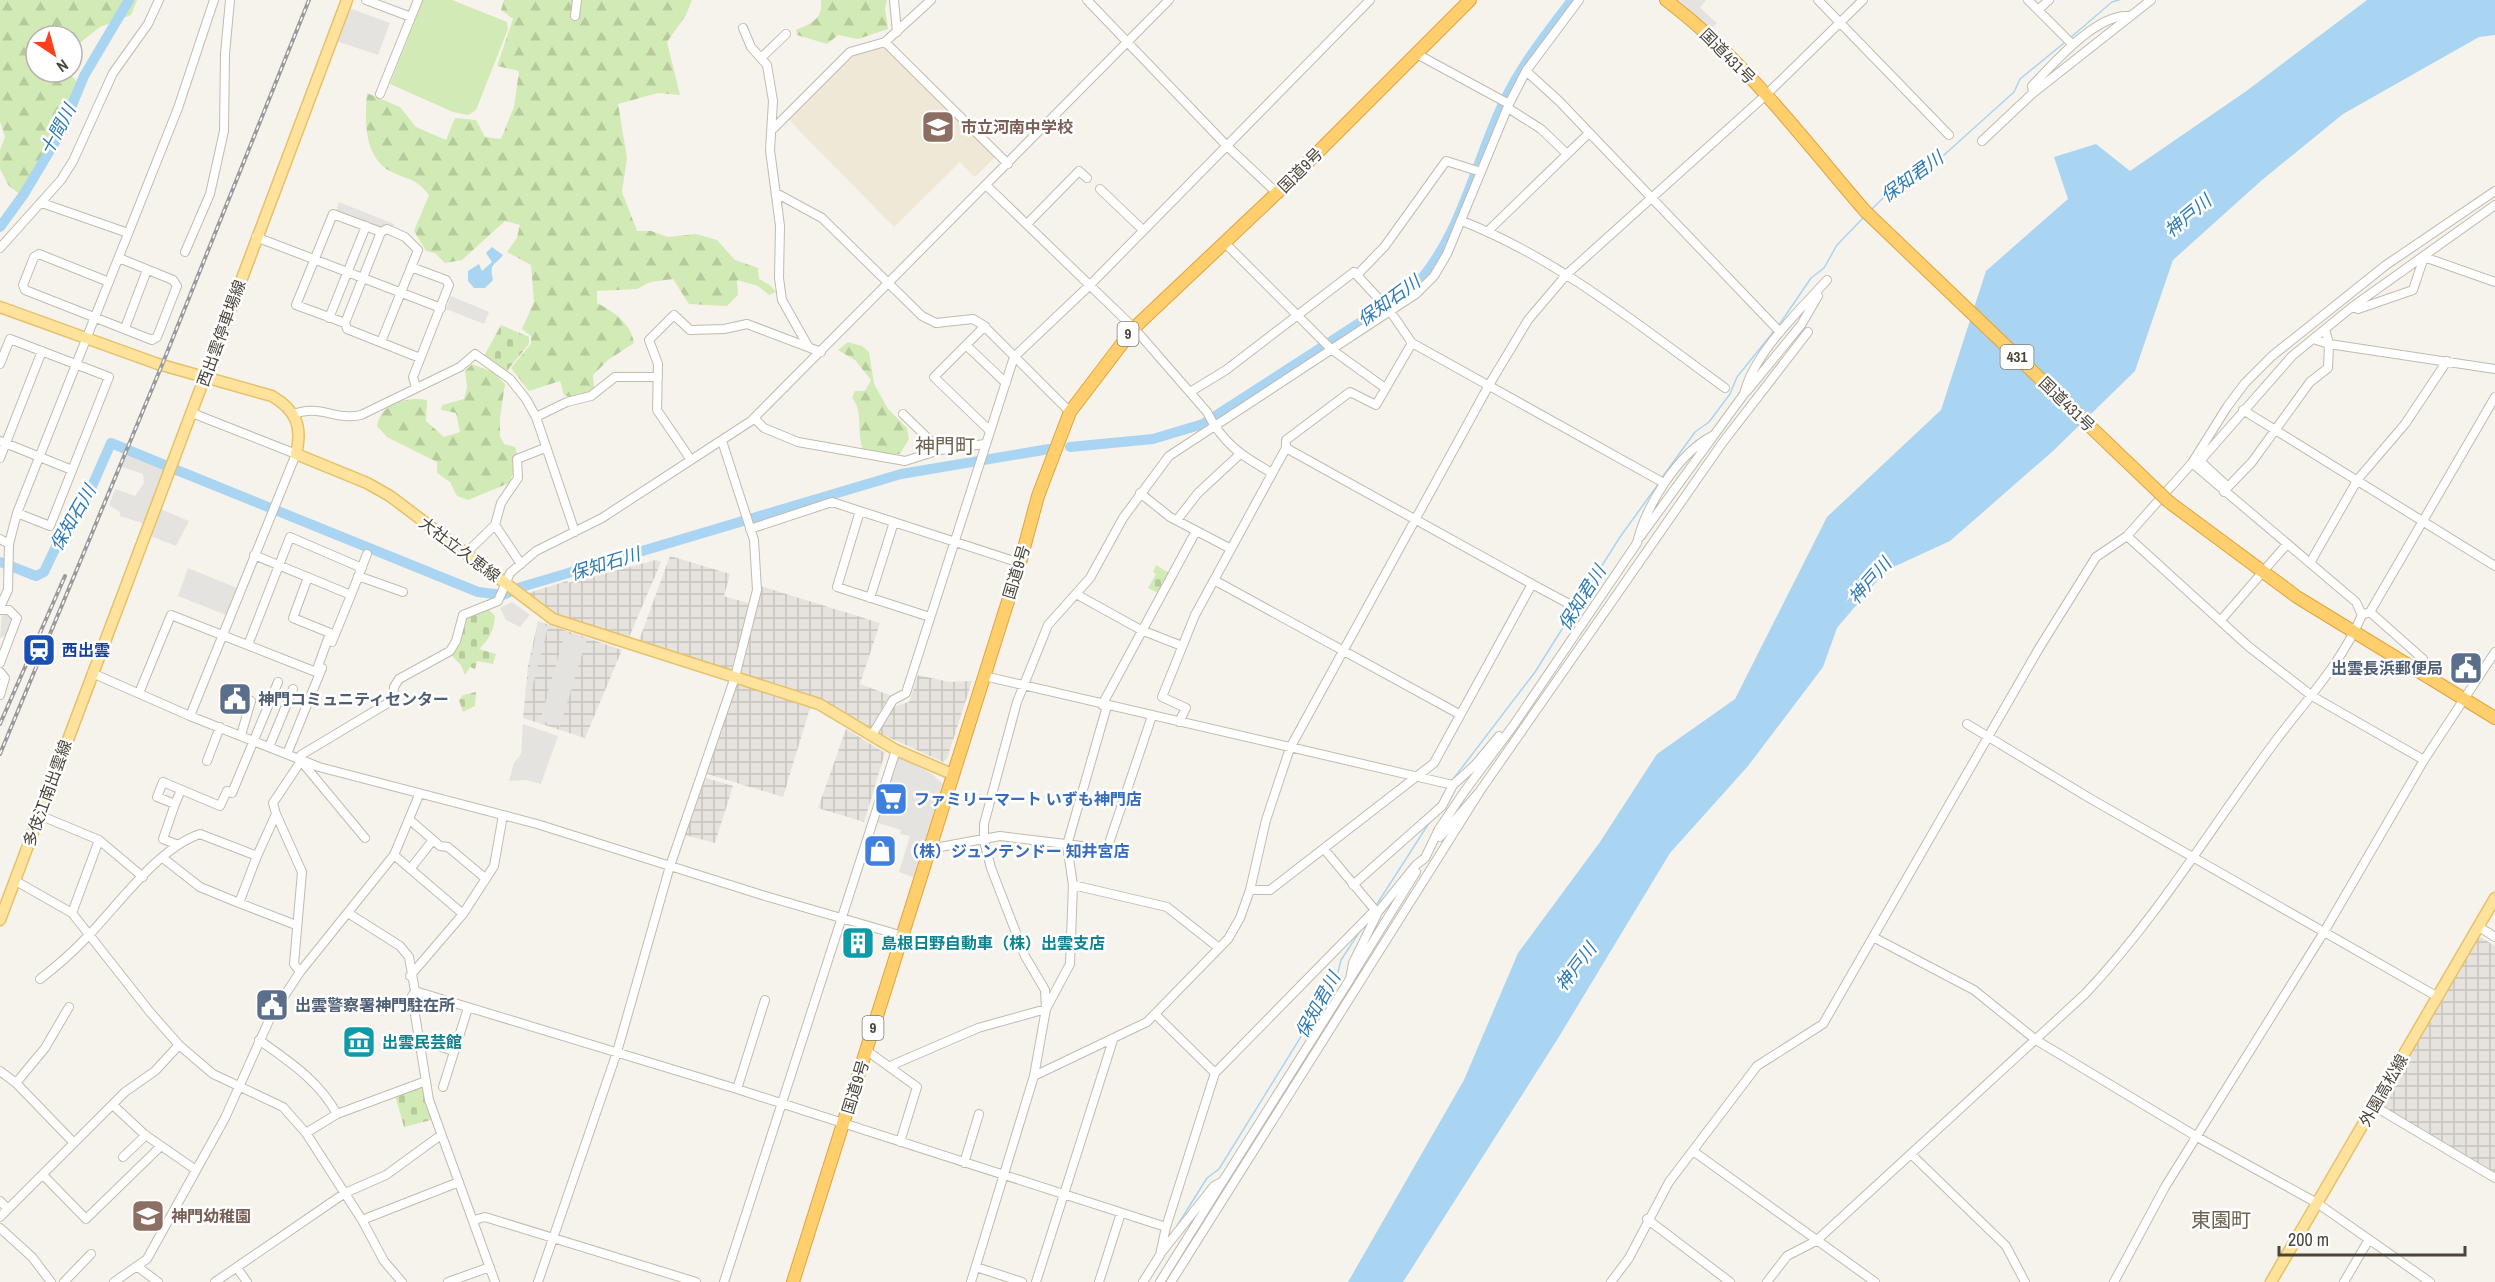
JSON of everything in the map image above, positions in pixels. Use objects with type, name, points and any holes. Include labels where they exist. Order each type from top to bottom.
[{"type":"highway","name":"国道9号","points":[[793,1282],[1020,563],[1038,496],[1070,412],[1134,328],[1277,193],[1470,0]]},
{"type":"highway","name":"国道431号","points":[[1666,0],[1697,24],[1767,94],[1865,211],[2169,502],[2263,573],[2355,633],[2466,698],[2495,718]]},
{"type":"main road","name":"西出雲停車場線","points":[[93,669],[347,0]]},
{"type":"main road","points":[[0,307],[86,340],[205,378],[272,396],[288,406],[294,414],[300,431],[296,454]]},
{"type":"main road","name":"大社立久恵線","points":[[296,454],[367,483],[390,496],[508,589],[567,625],[819,704],[896,750],[952,774]]},
{"type":"main road","name":"多伎江南出雲線","points":[[0,920],[93,669]]},
{"type":"main road","name":"外園高松線","points":[[2271,1282],[2495,898]]},
{"type":"street","points":[[0,248],[42,203],[73,161],[113,73],[148,24],[159,0]]},
{"type":"street","points":[[0,663],[4,644],[17,618],[15,613],[0,608],[9,574],[9,544],[17,513],[178,108],[214,0]]},
{"type":"street","points":[[185,252],[210,194],[224,132],[225,54],[230,0]]},
{"type":"street","points":[[366,0],[411,17]]},
{"type":"street","points":[[380,94],[418,0]]},
{"type":"street","points":[[575,16],[577,0]]},
{"type":"street","points":[[894,0],[897,32]]},
{"type":"street","points":[[773,129],[850,52],[885,42],[931,0]]},
{"type":"street","points":[[1087,0],[1226,145],[1277,193]]},
{"type":"street","points":[[300,972],[294,964],[302,872],[273,803],[301,760],[301,754],[393,700],[394,687],[399,679],[450,651],[456,641],[463,615],[498,601],[508,589],[521,564],[536,551],[602,518],[754,418],[987,186],[1169,0]]},
{"type":"street","points":[[872,735],[893,700],[906,693],[983,447],[1014,357],[1090,285],[1370,0]]},
{"type":"street","points":[[971,1282],[1034,1076],[1046,1009],[1045,990],[1025,957],[991,868],[984,841],[984,824],[1023,686],[1048,625],[1090,579],[1122,518],[1169,456],[1215,428],[1416,294],[1434,276],[1461,221],[1508,106],[1526,71],[1579,0]]},
{"type":"street","points":[[1818,0],[1949,135]]},
{"type":"street","points":[[1034,1076],[1147,1022],[1219,948],[1240,918],[1250,890],[1266,820],[1290,748],[1489,385],[1528,320],[1567,274],[1767,94],[1863,0]]},
{"type":"street","points":[[2028,0],[2072,44]]},
{"type":"street","points":[[2038,10],[2049,0]]},
{"type":"street","points":[[1982,141],[2033,93],[2151,0]]},
{"type":"street","points":[[2033,93],[2032,86],[2072,44],[2118,16],[2128,16]]},
{"type":"street","points":[[743,28],[751,47],[767,65],[773,101],[770,117],[773,129],[770,150],[780,226],[779,278],[782,300],[808,346]]},
{"type":"street","points":[[761,58],[786,34]]},
{"type":"street","points":[[885,42],[1008,164]]},
{"type":"street","points":[[1415,53],[1508,106],[1541,129],[1566,153]]},
{"type":"street","points":[[1526,71],[1589,133],[1780,332]]},
{"type":"street","points":[[1488,231],[1589,133]]},
{"type":"street","points":[[1357,275],[1385,246],[1446,161],[1481,172]]},
{"type":"street","points":[[1027,224],[1079,171],[1087,178]]},
{"type":"street","points":[[987,186],[1134,328],[1207,412],[1215,428],[1239,454],[1272,473]]},
{"type":"street","points":[[1101,189],[1143,230]]},
{"type":"street","points":[[1611,1282],[1629,1258],[1647,1218],[1669,1182],[1758,1066],[1822,1024],[2096,557],[2127,536],[2192,463],[2227,407],[2245,383],[2272,356],[2386,265],[2495,191]]},
{"type":"street","points":[[776,193],[822,218],[922,316],[936,323],[973,319],[985,326],[1070,412]]},
{"type":"street","points":[[42,203],[128,233]]},
{"type":"street","points":[[2226,489],[2200,461],[2292,356],[2352,307],[2495,205]]},
{"type":"street","points":[[345,323],[296,305],[333,214],[381,232]]},
{"type":"street","points":[[1461,221],[1488,231],[1567,274],[1725,388]]},
{"type":"street","points":[[329,318],[366,226]]},
{"type":"street","points":[[381,342],[417,250],[405,237],[387,229],[381,232],[345,323],[347,329],[420,358]]},
{"type":"street","points":[[256,237],[441,308]]},
{"type":"street","points":[[1225,243],[1331,349],[1385,388]]},
{"type":"street","points":[[109,282],[39,254],[34,257],[23,285],[25,290],[152,340],[157,337],[177,286],[173,280],[119,258]]},
{"type":"street","points":[[2424,257],[2495,282]]},
{"type":"street","points":[[2352,307],[2358,309],[2413,290],[2424,257]]},
{"type":"street","points":[[411,267],[446,280],[449,285],[413,377],[416,387]]},
{"type":"street","points":[[125,328],[147,270]]},
{"type":"street","points":[[1190,392],[1226,370],[1354,272],[1390,311],[1412,343],[1664,483]]},
{"type":"street","points":[[1160,1282],[1425,858],[1439,829],[1513,726],[1712,436],[1801,325],[1827,280],[1780,332],[1747,381],[1744,394]]},
{"type":"street","points":[[691,460],[657,410],[658,364],[649,340],[674,315],[690,330],[724,329],[747,324],[821,352]]},
{"type":"street","points":[[985,326],[934,377],[989,430]]},
{"type":"street","points":[[2226,489],[2252,462],[2310,382],[2328,368],[2329,344],[2325,329]]},
{"type":"street","points":[[1171,1282],[1480,791],[1709,461],[1808,332]]},
{"type":"street","points":[[0,364],[10,339],[109,377],[50,526],[17,513]]},
{"type":"street","points":[[2313,339],[2329,344],[2495,369]]},
{"type":"street","points":[[1179,722],[1186,708],[1162,697],[1195,615],[1286,448],[1286,440],[1350,392],[1376,405],[1412,343]]},
{"type":"street","points":[[966,345],[1006,383]]},
{"type":"street","points":[[0,458],[3,442],[42,351]]},
{"type":"street","points":[[294,414],[307,409],[353,417],[375,409],[460,367],[475,354],[510,379],[536,417],[544,448],[574,532]]},
{"type":"street","points":[[2310,563],[2358,479],[2405,424],[2447,361]]},
{"type":"street","points":[[536,417],[567,402],[591,396],[615,377],[658,377]]},
{"type":"street","points":[[1767,1282],[1787,1256],[1816,1241],[1912,1155],[2085,994],[2124,953],[2195,857],[2277,739],[2346,650],[2495,397]]},
{"type":"street","points":[[2243,410],[2358,479],[2495,566]]},
{"type":"street","points":[[189,716],[296,454],[192,413]]},
{"type":"street","points":[[903,414],[940,450]]},
{"type":"street","points":[[754,418],[764,428],[798,442],[905,460],[940,450],[983,447]]},
{"type":"street","points":[[1637,543],[1641,526],[1664,483],[1702,441],[1712,436]]},
{"type":"street","points":[[538,1282],[616,1052],[670,866],[735,677],[757,590],[750,529],[722,441]]},
{"type":"street","points":[[3,442],[72,470]]},
{"type":"street","points":[[465,555],[495,525],[501,503],[518,478],[518,459],[544,448]]},
{"type":"street","points":[[1286,448],[1573,606]]},
{"type":"street","points":[[1176,520],[1197,493],[1239,454]]},
{"type":"street","points":[[2192,463],[2226,489],[2356,602],[2366,614],[2422,659],[2417,670]]},
{"type":"street","points":[[1140,493],[1176,520],[1231,549]]},
{"type":"street","points":[[750,529],[832,502],[1020,563]]},
{"type":"street","points":[[860,511],[837,587],[930,617]]},
{"type":"street","points":[[870,598],[894,522]]},
{"type":"street","points":[[495,525],[521,564]]},
{"type":"street","points":[[890,1066],[978,1028],[1046,1009],[1070,964],[1073,885],[1067,845],[1104,706],[1141,630],[1196,531]]},
{"type":"street","points":[[2127,536],[2248,646],[2312,696],[2424,760]]},
{"type":"street","points":[[248,645],[290,537],[403,592]]},
{"type":"street","points":[[0,539],[9,544]]},
{"type":"street","points":[[2221,620],[2287,544]]},
{"type":"street","points":[[139,693],[171,615],[316,672],[367,554]]},
{"type":"street","points":[[254,555],[351,595]]},
{"type":"street","points":[[0,570],[9,574]]},
{"type":"street","points":[[287,754],[330,633],[293,618],[309,577]]},
{"type":"street","points":[[1214,580],[1459,714]]},
{"type":"street","points":[[1250,890],[1270,890],[1434,763],[1532,584]]},
{"type":"street","points":[[1076,594],[1141,630],[1182,646]]},
{"type":"street","points":[[2114,1282],[2165,1188],[2199,1138],[2324,932],[2424,760],[2495,652]]},
{"type":"street","points":[[93,669],[189,716],[301,760],[419,795],[503,815],[903,936]]},
{"type":"street","points":[[0,672],[5,678],[0,695]]},
{"type":"street","points":[[984,676],[1104,706],[1453,785]]},
{"type":"street","points":[[175,804],[157,797],[163,782],[220,806],[227,791],[232,793],[278,682]]},
{"type":"street","points":[[269,747],[293,688]]},
{"type":"street","points":[[241,735],[251,701]]},
{"type":"street","points":[[929,849],[984,841],[1000,836],[1107,849],[1152,716]]},
{"type":"street","points":[[1967,724],[2091,799],[2438,997]]},
{"type":"street","points":[[1353,885],[1442,806],[1453,785],[1476,764],[1501,733],[1513,726]]},
{"type":"street","points":[[207,761],[220,727]]},
{"type":"street","points":[[724,1282],[840,917],[896,750]]},
{"type":"street","points":[[301,760],[365,838]]},
{"type":"street","points":[[178,845],[163,839],[181,790]]},
{"type":"street","points":[[1160,1255],[1166,1227],[1215,1073],[1376,911],[1416,865],[1425,858],[1480,791]]},
{"type":"street","points":[[114,1282],[147,1259],[239,1088],[271,1016],[300,972],[394,855],[419,795]]},
{"type":"street","points":[[239,903],[276,814]]},
{"type":"street","points":[[39,815],[99,840],[143,877]]},
{"type":"street","points":[[410,976],[463,914],[494,866],[503,815]]},
{"type":"street","points":[[410,820],[440,846],[448,847],[485,878]]},
{"type":"street","points":[[40,979],[89,935],[143,877],[186,839],[200,834],[257,856]]},
{"type":"street","points":[[72,913],[99,840]]},
{"type":"street","points":[[411,868],[433,840]]},
{"type":"street","points":[[1324,849],[1376,911]]},
{"type":"street","points":[[394,855],[463,914]]},
{"type":"street","points":[[163,858],[200,887],[296,925]]},
{"type":"street","points":[[14,880],[72,913],[150,1012],[179,1045],[213,1074],[283,1107],[306,1133],[345,1192],[384,1261],[402,1282]]},
{"type":"street","points":[[1073,885],[1167,907],[1219,948]]},
{"type":"street","points":[[1350,979],[1353,963],[1376,911]]},
{"type":"street","points":[[348,913],[400,946],[409,957],[418,1040],[426,1081],[441,1135],[495,1282]]},
{"type":"street","points":[[2479,927],[2495,937]]},
{"type":"street","points":[[1873,937],[1974,990],[2036,1040],[2199,1138],[2317,1203],[2368,1241],[2430,1282]]},
{"type":"street","points":[[414,991],[737,1089],[1166,1227]]},
{"type":"street","points":[[737,1089],[765,1000]]},
{"type":"street","points":[[16,1083],[45,1048],[69,1007]]},
{"type":"street","points":[[443,1088],[468,1008]]},
{"type":"street","points":[[1156,1015],[1215,1073]]},
{"type":"street","points":[[260,1040],[296,1066],[326,1094],[337,1114]]},
{"type":"street","points":[[418,1040],[454,1051]]},
{"type":"street","points":[[1036,1282],[1113,1040]]},
{"type":"street","points":[[0,1217],[113,1105],[133,1086],[155,1071],[179,1045]]},
{"type":"street","points":[[866,1050],[917,1087],[900,1142]]},
{"type":"street","points":[[0,1071],[16,1083],[74,1143]]},
{"type":"street","points":[[306,1133],[337,1114],[426,1081]]},
{"type":"street","points":[[113,1105],[146,1135],[196,1170]]},
{"type":"street","points":[[2374,1106],[2495,1178]]},
{"type":"street","points":[[964,1163],[979,1114]]},
{"type":"street","points":[[123,1157],[146,1135]]},
{"type":"street","points":[[215,1282],[345,1192],[386,1175],[441,1135]]},
{"type":"street","points":[[43,1174],[86,1218],[161,1146]]},
{"type":"street","points":[[1694,1151],[1875,1282]]},
{"type":"street","points":[[1912,1155],[2006,1246],[2025,1282]]},
{"type":"street","points":[[1143,1282],[1160,1255],[1214,1186],[1223,1181]]},
{"type":"street","points":[[362,1220],[409,1199],[459,1182]]},
{"type":"street","points":[[0,1201],[8,1209]]},
{"type":"street","points":[[1099,1282],[1121,1213]]},
{"type":"street","points":[[474,1220],[485,1217],[696,1282]]},
{"type":"street","points":[[1647,1218],[1730,1282]]},
{"type":"street","points":[[0,1228],[32,1257],[51,1282]]},
{"type":"street","points":[[2344,1282],[2368,1241]]},
{"type":"street","points":[[64,1282],[91,1254]]},
{"type":"street","points":[[448,1282],[490,1266]]},
{"type":"street","points":[[138,1267],[158,1282]]},
{"type":"street","points":[[976,1267],[1022,1282]]},
{"type":"street","points":[[237,1268],[247,1282]]},
{"type":"shaded area","points":[[1679,0],[1706,0],[1700,8],[1717,23],[1710,30]]},
{"type":"shaded area","points":[[349,8],[390,23],[378,55],[336,41]]},
{"type":"shaded area","points":[[885,46],[995,157],[975,177],[960,162],[894,227],[787,118],[851,54]]},
{"type":"shaded area","points":[[339,202],[394,224],[393,229],[385,225],[380,227],[336,211]]},
{"type":"shaded area","points":[[451,296],[489,312],[484,324],[446,309]]},
{"type":"shaded area","points":[[128,452],[166,468],[145,524],[120,516],[120,512],[109,505],[115,489],[135,496],[144,483],[143,474],[122,467]]},
{"type":"shaded area","points":[[158,508],[189,521],[176,546],[148,535]]},
{"type":"shaded area","points":[[670,556],[730,574],[724,596],[751,604],[731,671],[638,643]]},
{"type":"shaded area","points":[[656,560],[661,562],[627,642],[547,611],[525,594],[567,581],[568,583]]},
{"type":"shaded area","points":[[188,568],[237,588],[226,615],[178,596]]},
{"type":"shaded area","points":[[760,586],[880,623],[860,684],[892,696],[886,701],[871,729],[834,706],[740,675],[739,670]]},
{"type":"shaded area","points":[[512,602],[530,615],[520,627],[506,620],[500,608]]},
{"type":"shaded area","points":[[2,613],[11,615],[13,619],[8,634],[0,638]]},
{"type":"shaded area","points":[[538,621],[622,650],[585,738],[523,718],[528,666]]},
{"type":"shaded area","points":[[538,621],[548,627],[530,696],[525,696]]},
{"type":"shaded area","points":[[565,633],[587,639],[560,726],[540,721]]},
{"type":"shaded area","points":[[918,675],[949,682],[972,681],[947,759],[943,762],[877,732],[890,708],[909,702]]},
{"type":"shaded area","points":[[738,683],[810,708],[783,797],[704,773]]},
{"type":"shaded area","points":[[523,724],[558,736],[541,784],[526,780],[509,781],[514,763],[521,754]]},
{"type":"shaded area","points":[[846,729],[885,753],[864,822],[818,808]]},
{"type":"shaded area","points":[[897,755],[932,774],[943,784],[915,878],[899,872],[910,836],[900,834],[901,830],[875,822],[879,808],[897,814],[904,790],[888,784]]},
{"type":"shaded area","points":[[703,777],[733,786],[715,843],[685,835]]},
{"type":"shaded area","points":[[2474,937],[2480,937],[2495,946],[2495,1176],[2380,1107],[2379,1103]]},
{"type":"green space","points":[[0,0],[137,0],[131,15],[100,27],[84,40],[84,24],[24,24],[24,84],[78,84],[83,90],[63,136],[30,192],[18,193],[9,186],[0,169],[0,150],[5,137],[0,121]]},
{"type":"green space","points":[[423,0],[452,0],[507,22],[508,29],[476,110],[468,115],[453,112],[390,84]]},
{"type":"green space","points":[[504,0],[692,0],[686,15],[667,42],[680,95],[658,93],[618,104],[627,158],[622,192],[637,231],[651,231],[668,237],[696,234],[717,240],[735,260],[758,268],[759,279],[770,285],[776,292],[769,295],[758,286],[737,280],[738,295],[727,306],[689,304],[673,279],[650,282],[637,289],[597,291],[597,303],[615,314],[625,324],[634,343],[608,360],[593,375],[594,387],[584,396],[577,398],[564,395],[560,381],[529,391],[511,368],[531,344],[531,336],[522,329],[534,302],[531,265],[507,252],[517,238],[520,225],[505,221],[462,260],[445,263],[435,253],[426,251],[414,231],[429,195],[415,182],[390,171],[381,164],[370,147],[366,125],[367,93],[400,107],[416,127],[446,140],[455,118],[476,120],[485,137],[501,139],[514,107],[519,71],[497,66],[513,19],[501,10]]},
{"type":"green space","points":[[821,0],[887,0],[885,8],[888,29],[858,39],[838,35],[827,44],[797,35],[796,30],[818,16]]},
{"type":"green space","points":[[501,325],[529,337],[529,344],[506,372],[484,356]]},
{"type":"green space","points":[[848,342],[862,346],[869,352],[874,384],[888,409],[907,428],[909,439],[900,454],[880,454],[863,449],[858,409],[852,398],[855,391],[865,391],[871,380],[855,360],[838,350]]},
{"type":"green space","points":[[472,364],[493,372],[505,384],[500,436],[504,444],[515,447],[518,456],[512,460],[514,471],[509,483],[468,500],[457,496],[450,482],[437,473],[437,462],[387,437],[377,426],[379,418],[389,407],[403,401],[419,399],[427,400],[426,421],[444,437],[460,432],[456,413],[441,410],[442,405],[464,399],[467,387],[465,371]]},
{"type":"green space","points":[[1156,565],[1169,573],[1158,593],[1148,588],[1156,574],[1153,572]]},
{"type":"green space","points":[[487,608],[495,616],[492,630],[486,642],[479,649],[496,654],[493,664],[477,661],[475,669],[470,667],[465,675],[461,665],[451,655],[465,617]]},
{"type":"green space","points":[[476,692],[475,706],[463,712],[459,700],[463,695]]},
{"type":"green space","points":[[424,1085],[431,1120],[404,1127],[395,1095]]},
{"type":"water","points":[[2367,0],[2495,0],[2495,35],[2479,37],[2343,114],[2262,180],[2173,260],[2135,371],[2053,451],[1950,541],[1852,586],[1823,667],[1748,766],[1670,853],[1557,1040],[1403,1282],[1348,1282],[1464,1080],[1518,953],[1600,842],[1657,754],[1735,699],[1827,517],[1941,410],[1986,271],[2068,199],[2054,157],[2096,144],[2130,171],[2245,92]]},
{"type":"water","points":[[492,247],[503,255],[492,267],[493,280],[485,288],[474,288],[468,281],[468,271],[479,264],[482,271],[492,262],[486,253]]},
{"type":"waterway","name":"十間川","points":[[0,227],[24,194],[61,132],[84,76],[129,0]]},
{"type":"waterway","name":"保知石川","points":[[1070,447],[1153,439],[1203,424],[1412,289],[1428,270],[1454,227],[1491,131],[1516,79],[1572,0]]},
{"type":"waterway","name":"保知君川","points":[[2070,38],[2112,2],[2119,0]]},
{"type":"waterway","name":"保知君川","points":[[1872,209],[1885,196],[1934,164],[2014,92],[2020,79],[2064,43]]},
{"type":"waterway","name":"保知君川","points":[[1779,325],[1811,278],[1824,268],[1837,245],[1864,217]]},
{"type":"waterway","name":"保知君川","points":[[1661,479],[1695,432],[1709,422],[1730,394],[1737,377],[1774,331]]},
{"type":"waterway","name":"保知石川","points":[[0,562],[36,576],[44,572],[70,517],[82,509],[111,443],[167,466]]},
{"type":"waterway","name":"保知石川","points":[[174,469],[478,592],[503,595],[518,588],[901,474],[1049,449]]},
{"type":"waterway","name":"保知君川","points":[[1451,782],[1535,672],[1620,537],[1659,483]]},
{"type":"waterway","name":"神戸川","points":[[1832,626],[1884,565]]},
{"type":"waterway","name":"保知君川","points":[[1377,904],[1429,823]]},
{"type":"waterway","name":"保知君川","points":[[1177,1226],[1207,1178],[1219,1169],[1336,980],[1341,960],[1360,931]]},
{"type":"railway","points":[[0,754],[162,365],[309,0]]},
{"type":"railway","points":[[0,724],[65,576]]},
{"type":"place","name":"市立河南中学校","points":[[938,127]]},
{"type":"place","name":"西出雲","points":[[39,650]]},
{"type":"place","name":"出雲長浜郵便局","points":[[2466,668]]},
{"type":"place","name":"神門コミュニティセンター","points":[[235,699]]},
{"type":"place","name":"ファミリーマート いずも神門店","points":[[891,799]]},
{"type":"place","name":"（株）ジュンテンドー 知井宮店","points":[[880,851]]},
{"type":"place","name":"島根日野自動車（株）出雲支店","points":[[858,943]]},
{"type":"place","name":"出雲警察署神門駐在所","points":[[272,1005]]},
{"type":"place","name":"出雲民芸館","points":[[359,1042]]},
{"type":"place","name":"神門幼稚園","points":[[148,1216]]},
{"type":"district","name":"神門町","points":[[945,446]]},
{"type":"district","name":"東園町","points":[[2221,1220]]}]
